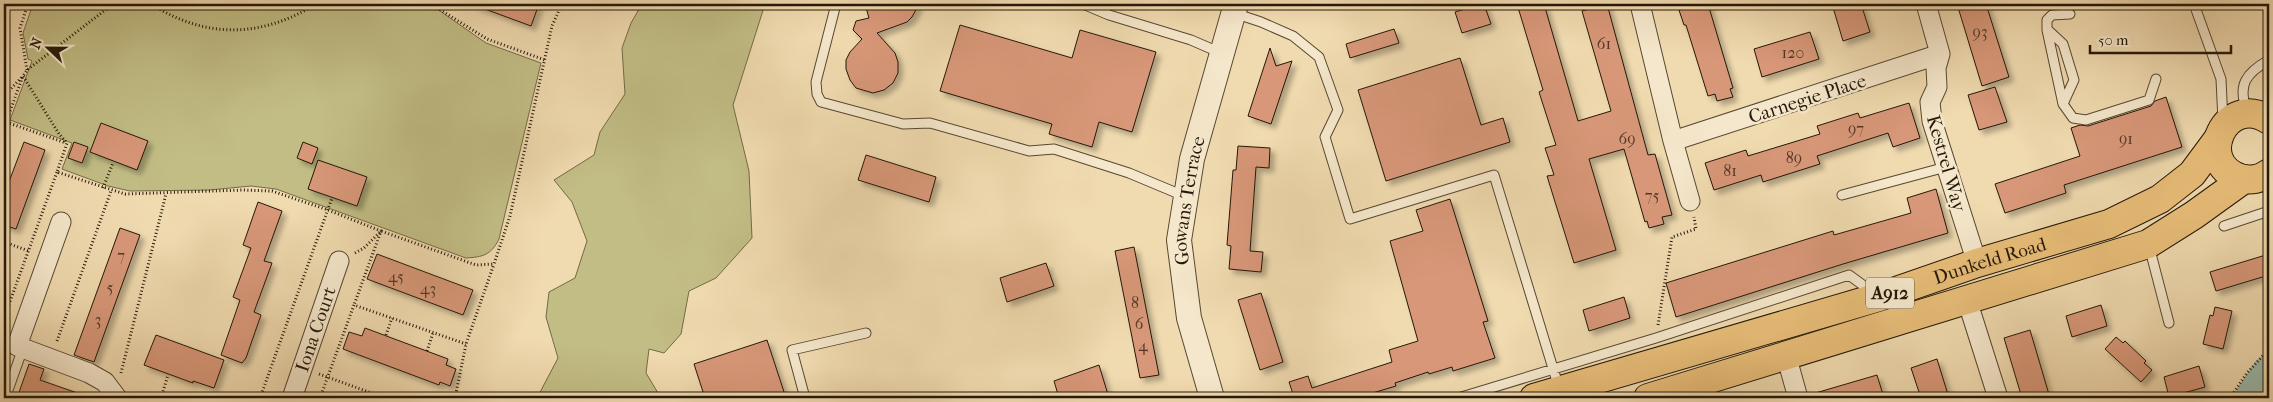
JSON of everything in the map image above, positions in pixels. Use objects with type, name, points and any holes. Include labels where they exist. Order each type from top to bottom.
[{"type":"main road","name":"A912","points":[[2257,176],[2234,176],[2220,160],[2217,150],[2220,133],[2238,116],[2258,117]]},
{"type":"main road","name":"Dunkeld Road","points":[[1648,398],[1879,297],[1977,263],[2109,224],[2160,199],[2192,174],[2220,133]]},
{"type":"main road","name":"Dunkeld Road","points":[[1534,398],[1568,384],[1968,300],[2148,244],[2257,176]]},
{"type":"street","points":[[1640,4],[1673,141],[1690,201]]},
{"type":"street","name":"Kestrel Way","points":[[1926,4],[1940,54],[1936,68],[1937,87],[1930,102],[1932,121],[1977,263]]},
{"type":"street","name":"Gowans Terrace","points":[[1212,398],[1189,318],[1181,273],[1178,240],[1192,158],[1235,8]]},
{"type":"street","name":"Carnegie Place","points":[[1673,141],[1940,54]]},
{"type":"street","points":[[61,222],[17,346],[89,372],[105,382],[117,398]]},
{"type":"street","name":"Iona Court","points":[[292,398],[339,261]]},
{"type":"street","points":[[1968,300],[1998,398]]},
{"type":"street","points":[[1782,340],[1798,398]]},
{"type":"lane","points":[[836,4],[816,82],[816,94],[821,102],[903,124],[930,123],[1029,151],[1054,149],[1129,173],[1184,196]]},
{"type":"lane","points":[[1084,4],[1108,15],[1191,40],[1221,53]]},
{"type":"lane","points":[[2194,4],[2221,79],[2220,133]]},
{"type":"lane","points":[[1235,8],[1260,22],[1293,36],[1319,57],[1338,110],[1325,137],[1350,219],[1494,175],[1568,384]]},
{"type":"lane","points":[[2070,14],[2052,15],[2047,20],[2047,30],[2062,104],[2073,118],[2086,120],[2149,100],[2156,79]]},
{"type":"lane","points":[[2047,30],[2063,44],[2074,80],[2062,104]]},
{"type":"lane","points":[[2258,117],[2241,97],[2242,86],[2249,74],[2269,60]]},
{"type":"lane","points":[[1842,195],[1946,167]]},
{"type":"lane","points":[[2224,226],[2269,212]]},
{"type":"lane","points":[[2148,244],[2169,323]]},
{"type":"lane","points":[[1458,398],[1568,384],[1656,338],[1850,275],[1879,297]]},
{"type":"lane","points":[[805,398],[792,350],[866,333]]},
{"type":"lane","points":[[7,393],[23,348]]},
{"type":"path","points":[[27,70],[20,28],[28,4]]},
{"type":"path","points":[[4,96],[27,70],[113,4]]},
{"type":"path","points":[[151,4],[170,16],[187,23],[217,30],[245,30],[273,25],[297,16],[316,4]]},
{"type":"path","points":[[432,4],[486,39],[545,60]]},
{"type":"path","points":[[455,398],[466,344],[510,216],[552,26],[562,4]]},
{"type":"path","points":[[4,128],[23,76]]},
{"type":"path","points":[[23,76],[59,134],[67,143]]},
{"type":"path","points":[[5,122],[67,143]]},
{"type":"path","points":[[4,318],[67,143]]},
{"type":"path","points":[[103,188],[113,163]]},
{"type":"path","points":[[57,172],[125,194],[242,190],[272,191],[476,265],[494,264]]},
{"type":"path","points":[[54,350],[111,191]]},
{"type":"path","points":[[112,372],[121,375],[166,194]]},
{"type":"path","points":[[260,398],[332,198]]},
{"type":"path","points":[[1656,338],[1672,237],[1696,229],[1690,201]]},
{"type":"path","points":[[339,261],[364,248],[381,231]]},
{"type":"path","points":[[320,398],[381,231]]},
{"type":"path","points":[[4,242],[28,251]]},
{"type":"path","points":[[354,305],[466,344]]},
{"type":"path","points":[[386,335],[392,318]]},
{"type":"path","points":[[427,351],[433,333]]},
{"type":"path","points":[[2230,398],[2247,373],[2269,348]]},
{"type":"path","points":[[302,368],[377,395],[376,398]]},
{"type":"path","points":[[161,398],[168,375]]},
{"type":"shaded area","points":[[33,4],[430,4],[486,43],[541,63],[499,239],[490,252],[477,257],[466,258],[276,189],[251,186],[209,190],[130,191],[108,186],[62,169],[72,143],[10,120],[32,61],[28,59],[23,33]]},
{"type":"shaded area","points":[[642,4],[765,4],[733,105],[749,171],[752,238],[716,278],[689,291],[681,334],[664,353],[649,349],[646,373],[661,398],[537,398],[558,358],[546,317],[549,292],[575,278],[587,241],[572,202],[554,180],[594,155],[600,132],[625,94],[622,48],[631,23]]},
{"type":"building","points":[[474,4],[539,4],[531,26]]},
{"type":"building","points":[[865,4],[919,4],[907,22],[877,33],[895,53],[898,62],[898,73],[893,83],[884,90],[873,93],[856,88],[850,80],[846,69],[846,60],[850,52],[862,39],[853,30],[856,21],[869,18]]},
{"type":"building","points":[[1484,4],[1491,24],[1462,33],[1455,12]]},
{"type":"building","points":[[1517,4],[1544,4],[1578,121],[1611,111],[1582,11],[1607,4],[1648,155],[1655,154],[1672,215],[1662,217],[1664,224],[1649,228],[1647,221],[1645,222],[1624,149],[1589,159],[1616,250],[1574,263],[1547,176],[1554,175],[1545,148],[1556,145],[1539,92],[1543,90]]},
{"type":"building","points":[[1677,4],[1708,4],[1733,88],[1730,89],[1733,97],[1717,101],[1715,94],[1708,96],[1686,25],[1684,25]]},
{"type":"building","points":[[1832,4],[1861,4],[1870,32],[1843,41]]},
{"type":"building","points":[[1957,4],[1986,4],[2009,77],[1982,86]]},
{"type":"building","points":[[960,25],[1072,58],[1080,30],[1156,52],[1132,132],[1099,122],[1092,147],[1049,134],[1052,124],[940,91]]},
{"type":"building","points":[[1394,29],[1399,43],[1350,58],[1346,44]]},
{"type":"building","points":[[1810,32],[1819,59],[1762,77],[1754,49]]},
{"type":"building","points":[[1270,48],[1276,66],[1292,61],[1271,124],[1248,116]]},
{"type":"building","points":[[1460,58],[1481,125],[1503,118],[1510,142],[1386,181],[1358,90]]},
{"type":"building","points":[[1995,87],[2007,122],[1979,130],[1968,95]]},
{"type":"building","points":[[2166,97],[2182,147],[2064,185],[2066,193],[2005,213],[1995,184],[2080,156],[2071,128],[2080,125],[2088,126],[2151,106],[2155,101]]},
{"type":"building","points":[[1909,103],[1920,138],[1893,147],[1888,133],[1817,156],[1820,164],[1763,182],[1761,175],[1714,190],[1705,163],[1746,150],[1748,156],[1820,134],[1817,126],[1858,113],[1860,118]]},
{"type":"building","points":[[101,123],[148,141],[137,170],[90,152]]},
{"type":"building","points":[[24,142],[45,150],[16,229],[4,225],[4,195]]},
{"type":"building","points":[[74,142],[88,147],[82,163],[68,158]]},
{"type":"building","points":[[303,142],[318,148],[312,164],[297,158]]},
{"type":"building","points":[[1238,146],[1270,148],[1269,168],[1256,167],[1250,251],[1263,252],[1261,272],[1229,269],[1231,246],[1227,245],[1233,170],[1236,170]]},
{"type":"building","points":[[866,155],[936,177],[929,202],[858,180]]},
{"type":"building","points":[[318,160],[367,177],[357,206],[308,189]]},
{"type":"building","points":[[1936,189],[1948,233],[1676,317],[1666,283],[1833,231],[1834,235],[1911,213],[1907,198]]},
{"type":"building","points":[[1450,199],[1488,321],[1483,322],[1495,358],[1453,371],[1452,367],[1429,374],[1428,372],[1395,383],[1396,386],[1356,398],[1289,398],[1289,395],[1293,394],[1289,382],[1308,376],[1312,388],[1392,362],[1389,350],[1418,341],[1390,241],[1423,231],[1416,210]]},
{"type":"building","points":[[258,202],[282,211],[264,261],[272,263],[254,312],[261,315],[246,358],[242,363],[221,355],[240,300],[233,297],[251,248],[243,245]]},
{"type":"building","points":[[120,228],[140,235],[94,362],[74,355]]},
{"type":"building","points":[[1134,247],[1159,375],[1140,378],[1115,251]]},
{"type":"building","points":[[377,254],[473,290],[463,315],[367,279]]},
{"type":"building","points":[[2269,254],[2269,275],[2216,291],[2210,272]]},
{"type":"building","points":[[1046,263],[1054,286],[1007,302],[1000,278]]},
{"type":"building","points":[[1261,293],[1283,362],[1260,370],[1238,300]]},
{"type":"building","points":[[1624,297],[1630,318],[1589,331],[1583,310]]},
{"type":"building","points":[[2101,305],[2107,326],[2072,337],[2066,316]]},
{"type":"building","points":[[2215,307],[2232,311],[2223,349],[2203,344],[2210,315],[2213,316]]},
{"type":"building","points":[[365,328],[448,359],[446,365],[456,369],[450,386],[440,382],[439,385],[343,349],[349,332],[362,336]]},
{"type":"building","points":[[2030,330],[2050,398],[2022,398],[2004,338]]},
{"type":"building","points":[[156,335],[224,360],[214,388],[193,381],[193,383],[144,365]]},
{"type":"building","points":[[2116,337],[2123,343],[2125,341],[2146,361],[2144,363],[2152,370],[2141,382],[2105,349]]},
{"type":"building","points":[[767,340],[786,398],[705,398],[694,364]]},
{"type":"building","points":[[1937,359],[1949,398],[1921,398],[1911,368]]},
{"type":"building","points":[[29,364],[44,369],[40,380],[86,396],[85,398],[17,398]]},
{"type":"building","points":[[1099,365],[1109,398],[1059,398],[1054,381]]},
{"type":"building","points":[[2199,366],[2205,387],[2169,397],[2164,377]]},
{"type":"building","points":[[1877,375],[1884,398],[1813,398],[1812,394]]},
{"type":"waterway","points":[[2251,398],[2269,372]]}]
